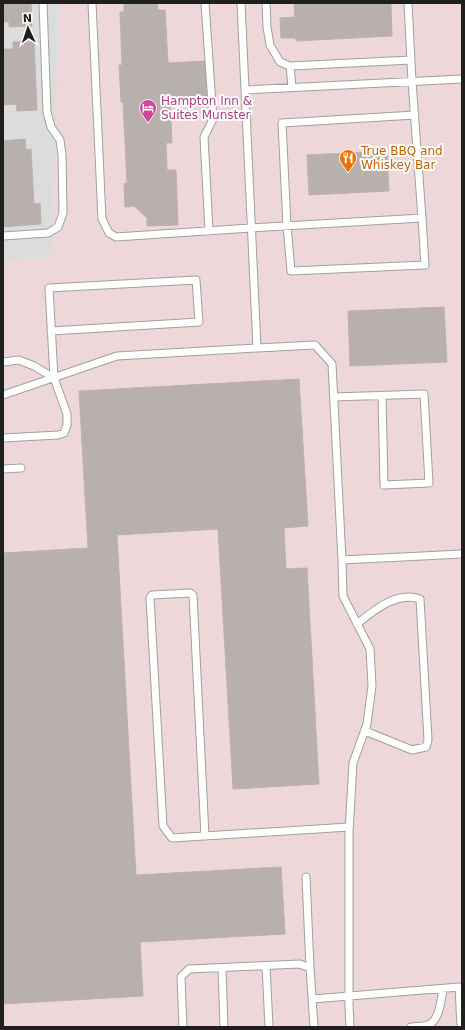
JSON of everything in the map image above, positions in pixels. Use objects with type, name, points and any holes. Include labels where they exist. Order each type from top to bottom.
[{"type":"lane","points":[[3,236],[48,233],[58,227],[63,213],[62,155],[60,140],[51,127],[47,112],[43,3]]},
{"type":"lane","points":[[92,3],[102,219],[109,233],[116,237],[422,218]]},
{"type":"lane","points":[[205,3],[213,119],[204,137],[208,231]]},
{"type":"lane","points":[[241,3],[257,348]]},
{"type":"lane","points":[[266,3],[267,27],[270,45],[280,62],[290,66],[411,60]]},
{"type":"lane","points":[[408,3],[414,115],[425,265],[291,271],[287,226],[282,123],[414,115]]},
{"type":"lane","points":[[290,66],[292,87]]},
{"type":"lane","points":[[245,90],[462,78]]},
{"type":"lane","points":[[3,438],[58,435],[64,433],[67,424],[67,414],[54,378],[51,331],[49,288],[196,280],[199,322],[51,331]]},
{"type":"lane","points":[[3,396],[117,356],[316,345],[332,364],[343,596],[370,649],[372,686],[367,724],[353,763],[350,827],[350,1027]]},
{"type":"lane","points":[[3,362],[19,360],[34,366],[54,378]]},
{"type":"lane","points":[[334,397],[424,394],[429,483],[384,485],[382,396]]},
{"type":"lane","points":[[3,469],[21,468]]},
{"type":"lane","points":[[342,560],[462,554]]},
{"type":"lane","points":[[205,836],[193,595],[190,593],[152,595],[150,598],[162,826],[172,838],[205,836],[350,827]]},
{"type":"lane","points":[[357,624],[378,607],[399,598],[414,597],[420,599],[428,740],[426,748],[412,750],[365,731]]},
{"type":"lane","points":[[306,877],[314,1027]]},
{"type":"lane","points":[[183,1027],[181,977],[189,969],[300,964],[310,968]]},
{"type":"lane","points":[[266,966],[269,1027]]},
{"type":"lane","points":[[222,968],[224,1027]]},
{"type":"lane","points":[[313,999],[459,987],[461,1027]]},
{"type":"lane","points":[[411,1027],[431,1023],[438,1014],[443,989]]},
{"type":"shaded area","points":[[3,3],[59,3],[53,258],[3,261]]},
{"type":"shaded area","points":[[59,3],[462,3],[462,1027],[3,1027],[3,261],[53,258]]},
{"type":"building","points":[[3,3],[31,3],[32,26],[9,27],[9,22],[3,22]]},
{"type":"building","name":"Hampton Inn & Suites Munster","points":[[124,3],[157,3],[158,10],[165,10],[168,63],[207,61],[208,98],[170,100],[172,143],[166,143],[167,170],[176,170],[178,225],[147,226],[147,218],[134,206],[125,207],[124,184],[127,183],[123,102],[121,102],[119,65],[122,65],[120,12],[124,12]]},
{"type":"building","points":[[294,3],[391,3],[392,36],[296,41]]},
{"type":"building","points":[[295,17],[296,38],[281,38],[280,18]]},
{"type":"building","points":[[34,41],[37,110],[17,111],[16,104],[3,105],[3,49],[13,49],[13,42]]},
{"type":"building","points":[[25,139],[26,150],[31,149],[34,204],[40,203],[41,224],[3,227],[3,141]]},
{"type":"building","name":"True BBQ and Whiskey Bar","points":[[387,151],[389,191],[309,195],[307,155]]},
{"type":"building","points":[[444,307],[447,362],[350,366],[348,311]]},
{"type":"building","points":[[299,379],[308,526],[284,528],[286,569],[307,568],[319,784],[233,789],[218,529],[117,535],[136,875],[281,867],[285,934],[140,942],[143,996],[3,1004],[3,553],[88,548],[79,391]]},
{"type":"place","name":"Hampton Inn & Suites Munster","points":[[148,123]]},
{"type":"place","name":"True BBQ and Whiskey Bar","points":[[348,173]]}]
